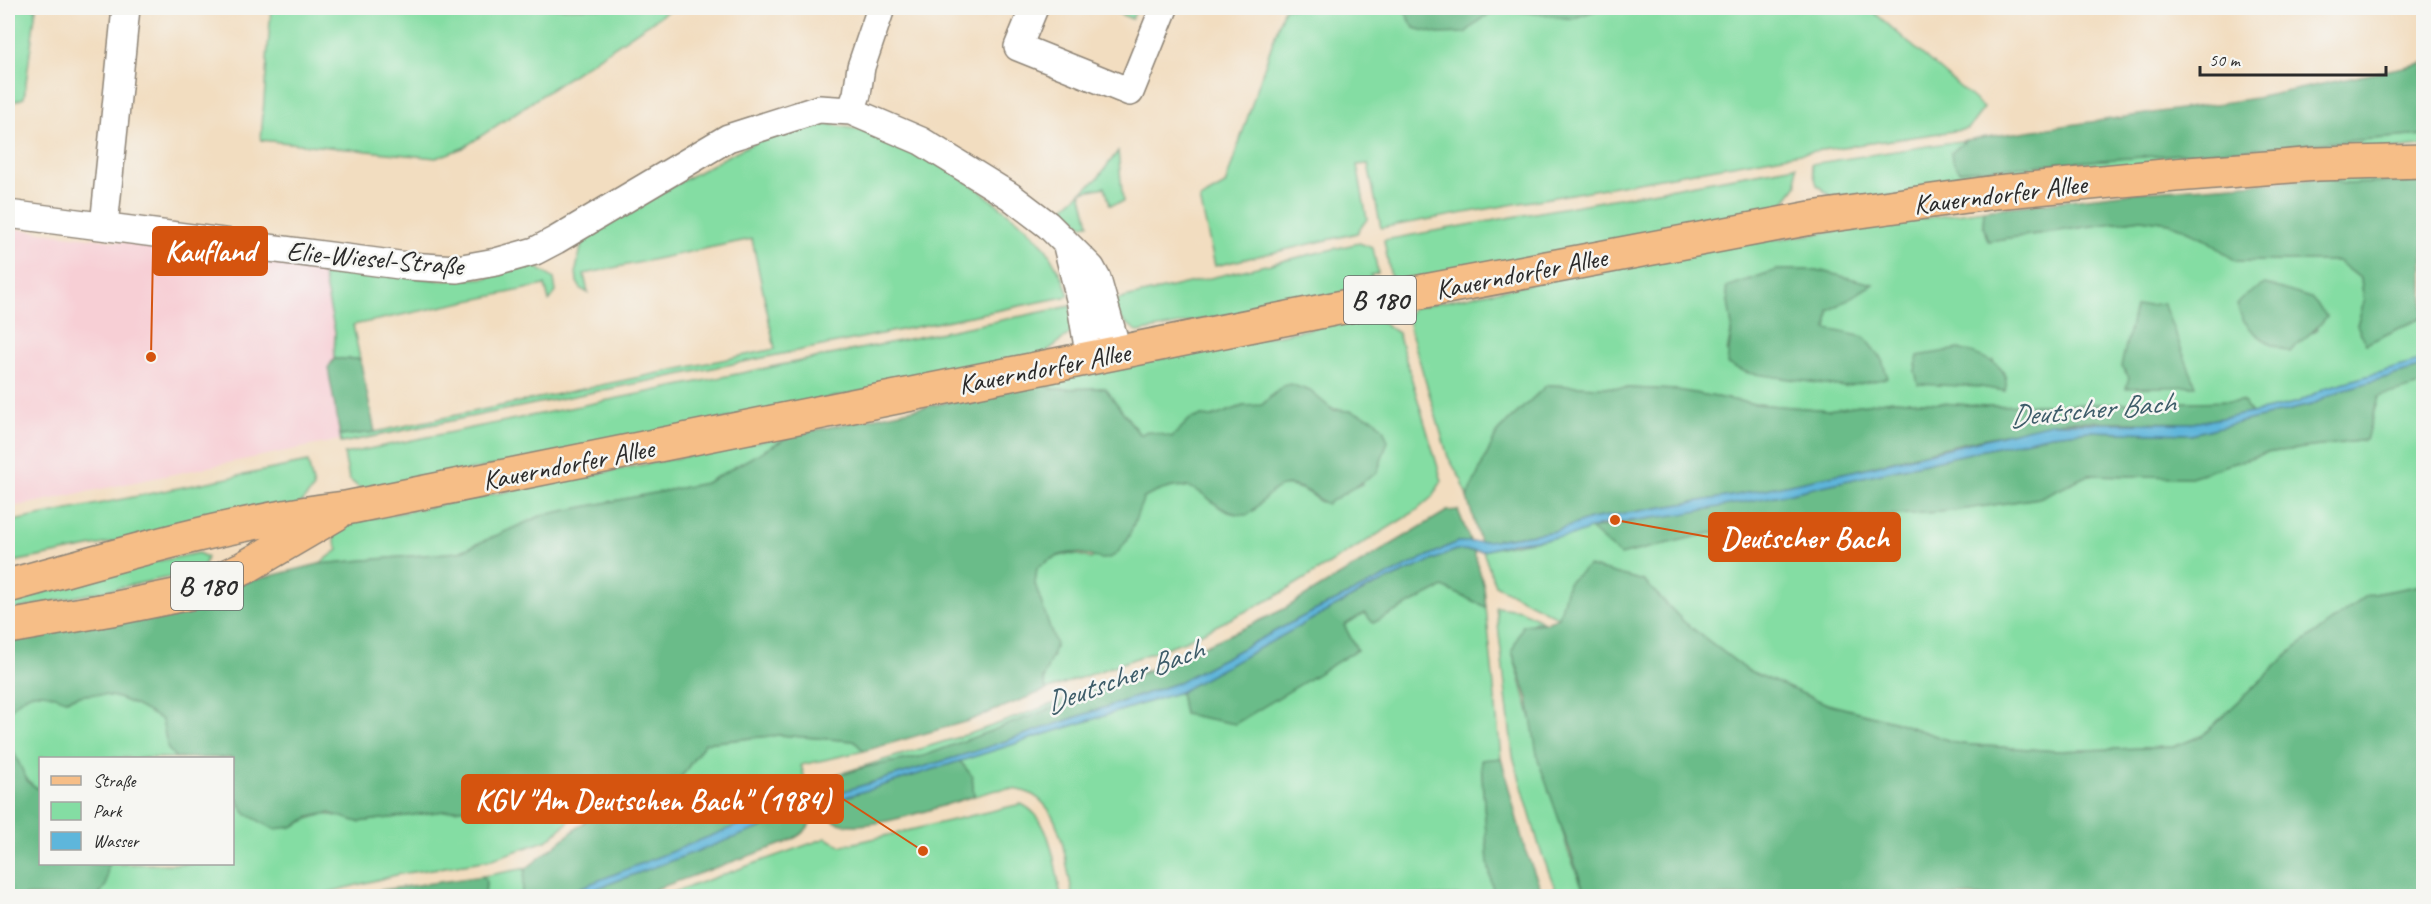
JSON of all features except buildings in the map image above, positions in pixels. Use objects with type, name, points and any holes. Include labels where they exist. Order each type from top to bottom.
[{"type":"main road","name":"Kauerndorfer Allee","points":[[8,586],[132,551],[289,514],[346,508],[1388,298],[1811,218],[1996,192],[2175,175],[2317,164],[2424,161]]},
{"type":"main road","name":"Kauerndorfer Allee","points":[[8,627],[190,593],[244,568],[346,508]]},
{"type":"street","points":[[104,226],[126,8]]},
{"type":"street","points":[[851,111],[858,94],[861,68],[882,8]]},
{"type":"street","points":[[1034,8],[1018,47],[1130,92],[1164,8]]},
{"type":"street","name":"Elie-Wiesel-Straße","points":[[8,214],[407,266],[475,267],[535,251],[728,138],[791,116],[819,109],[851,111],[921,141],[986,180],[1048,225],[1067,246],[1080,299],[1104,356]]},
{"type":"shaded area","points":[[8,228],[321,266],[340,357],[345,439],[8,508]]},
{"type":"green space","points":[[8,8],[36,8],[24,98],[8,104]]},
{"type":"green space","points":[[271,8],[672,8],[463,148],[436,158],[261,140]]},
{"type":"green space","points":[[1106,8],[1137,8],[1132,19]]},
{"type":"green space","points":[[1284,8],[1869,8],[1984,108],[1968,129],[1794,154],[1381,228],[1368,164],[1357,165],[1367,219],[1357,233],[1215,266],[1200,199],[1225,185]]},
{"type":"green space","points":[[1403,8],[1602,8],[1572,19],[1505,9],[1484,17],[1465,33],[1438,34],[1414,28]]},
{"type":"green space","points":[[2423,63],[2423,135],[1960,171],[1952,161],[1951,153],[1966,140],[2256,98]]},
{"type":"green space","points":[[824,123],[875,133],[945,167],[978,189],[1026,227],[1045,247],[1064,281],[1069,296],[341,443],[340,436],[375,432],[775,349],[752,239],[584,274],[588,293],[581,289],[577,282],[576,270],[581,247],[590,232],[731,154],[783,129]]},
{"type":"green space","points":[[2424,135],[2423,146],[1837,201],[1817,185],[1811,164],[1966,140],[1952,153],[1960,171]]},
{"type":"green space","points":[[1118,151],[1123,202],[1110,205],[1105,187],[1082,192],[1098,178]]},
{"type":"green space","points":[[1796,166],[1797,185],[1778,210],[1392,284],[1384,240]]},
{"type":"green space","points":[[2423,174],[2424,182],[2343,184],[2328,178]]},
{"type":"green space","points":[[2328,178],[2343,184],[2423,182],[2423,317],[2366,344],[2357,325],[2364,302],[2361,279],[2338,261],[2236,261],[2204,238],[2170,223],[2141,219],[1988,241],[1983,226],[1984,210],[2139,192]]},
{"type":"green space","points":[[1081,192],[1089,224],[1082,225],[1064,207]]},
{"type":"green space","points":[[1984,210],[1983,226],[1988,241],[2141,219],[2170,223],[2204,238],[2236,261],[2338,261],[2361,279],[2364,302],[2357,325],[2366,344],[2423,317],[2424,360],[2325,388],[2299,402],[2252,413],[2242,401],[1985,406],[1893,400],[1828,410],[1755,404],[1677,390],[1547,385],[1498,431],[1467,497],[1462,481],[1448,457],[1410,329],[1408,316],[1413,308],[1693,251]],"holes":[[[1777,270],[1817,270],[1872,284],[1829,311],[1827,330],[1727,352],[1732,327],[1726,287]],[[2292,294],[2311,298],[2318,329],[2300,339],[2290,351]],[[1993,360],[2005,391],[1981,387]]]},
{"type":"green space","points":[[1359,243],[1373,248],[1378,273],[1371,275],[1374,288],[1138,332],[1121,319],[1112,301]]},
{"type":"green space","points":[[527,261],[554,279],[556,292],[549,301],[545,285],[353,325],[360,359],[334,359],[335,332],[321,266],[439,280],[487,278]]},
{"type":"green space","points":[[1777,270],[1817,270],[1873,284],[1829,311],[1827,329],[1864,337],[1882,360],[1888,378],[1845,387],[1748,373],[1727,364],[1732,327],[1726,287]]},
{"type":"green space","points":[[2265,284],[2311,298],[2327,316],[2290,352],[2257,335],[2240,314],[2237,305],[2248,293]]},
{"type":"green space","points":[[2163,303],[2196,386],[2126,388],[2129,377],[2121,366],[2135,307]]},
{"type":"green space","points":[[1071,306],[1072,332],[1042,355],[364,492],[349,479],[344,454]]},
{"type":"green space","points":[[1379,315],[1381,322],[1398,333],[1442,481],[1432,497],[1416,511],[1275,597],[1185,641],[1046,690],[1045,672],[1053,656],[1035,584],[1037,568],[1063,555],[1084,556],[1091,559],[1131,532],[1134,519],[1144,498],[1165,489],[1181,487],[1194,489],[1231,513],[1244,514],[1252,512],[1267,493],[1280,486],[1302,489],[1320,502],[1362,484],[1342,409],[1328,407],[1310,391],[1274,393],[1262,405],[1254,408],[1243,406],[1212,417],[1200,416],[1172,437],[1168,437],[1141,436],[1105,388],[1053,389],[1038,383]]},
{"type":"green space","points":[[1959,349],[1985,358],[1999,367],[2006,381],[2005,391],[1981,387],[1918,384],[1915,371],[1918,356]]},
{"type":"green space","points":[[334,359],[360,359],[375,432],[340,436],[328,368]]},
{"type":"green space","points":[[2423,367],[2423,384],[2378,397],[2366,440],[2265,453],[2191,477],[2088,475],[2039,498],[1953,511],[1739,526],[1620,555],[1590,529],[1791,493],[2051,435],[2090,431],[2191,434],[2311,405],[2342,390]]},
{"type":"green space","points":[[1038,383],[1053,389],[1105,388],[1140,435],[1147,431],[1172,437],[1190,419],[1200,416],[1212,417],[1243,406],[1262,405],[1283,386],[1290,384],[1310,391],[1333,410],[1351,411],[1374,419],[1383,429],[1388,441],[1377,473],[1327,504],[1310,492],[1287,485],[1273,491],[1248,515],[1233,513],[1221,508],[1193,488],[1181,486],[1165,489],[1144,498],[1127,540],[1113,556],[1102,559],[1070,553],[1055,557],[1037,568],[1035,584],[1056,645],[1043,679],[1046,690],[968,721],[864,751],[854,741],[779,735],[705,743],[676,784],[663,788],[603,791],[358,822],[329,813],[310,817],[292,827],[274,829],[246,814],[234,795],[234,757],[175,757],[168,749],[162,720],[127,701],[92,694],[66,700],[48,694],[34,693],[21,699],[8,713],[8,641],[319,564],[459,552],[543,515],[706,483],[792,435]]},
{"type":"green space","points":[[2423,384],[2423,585],[2368,595],[2294,649],[2202,736],[2173,747],[2057,751],[1959,744],[1893,721],[1827,704],[1747,670],[1684,622],[1644,581],[1559,618],[1495,585],[1483,551],[1590,529],[1620,555],[1739,526],[1953,511],[2039,498],[2088,475],[2191,477],[2265,453],[2366,440],[2378,396]]},
{"type":"green space","points":[[1547,385],[1677,390],[1755,404],[1828,410],[1893,400],[1986,406],[2242,401],[2252,413],[2192,423],[2067,421],[1958,444],[1858,470],[1737,495],[1590,519],[1556,531],[1480,542],[1467,497],[1498,431]]},
{"type":"green space","points":[[792,435],[706,483],[543,515],[459,552],[319,564],[338,550],[331,530],[343,524]]},
{"type":"green space","points":[[308,462],[314,488],[299,505],[8,563],[8,522]]},
{"type":"green space","points":[[1458,510],[1471,543],[1457,542],[1302,617],[1177,683],[976,751],[834,794],[827,790],[833,778],[862,768],[924,756],[1130,679],[1284,609],[1447,511]]},
{"type":"green space","points":[[1456,550],[1474,551],[1484,587],[1486,607],[1443,587],[1373,623],[1365,613],[1344,625],[1357,650],[1235,724],[1184,714],[1180,692],[1367,589]]},
{"type":"green space","points":[[198,553],[207,557],[203,570],[8,611],[8,603],[109,571]]},
{"type":"green space","points":[[1588,566],[1644,581],[1684,622],[1747,670],[1827,704],[1893,721],[1959,744],[2056,751],[2173,747],[2202,736],[2294,649],[2368,595],[2423,585],[2423,896],[1586,896],[1538,760],[1528,699],[1512,651],[1523,625],[1546,623],[1559,618],[1568,583]]},
{"type":"green space","points":[[1443,587],[1486,607],[1501,758],[1481,761],[1488,863],[1494,896],[1073,896],[1057,826],[1050,811],[1039,799],[1025,791],[1006,789],[974,796],[972,776],[960,761],[1180,692],[1184,714],[1357,650],[1344,625],[1365,613],[1373,623]]},
{"type":"green space","points":[[1496,607],[1521,610],[1546,623],[1534,622],[1512,651],[1568,851],[1586,896],[1558,896],[1540,849],[1513,756]]},
{"type":"green space","points":[[1172,661],[924,756],[862,768],[827,790],[834,794],[827,805],[834,821],[826,815],[821,788],[832,776],[972,733]]},
{"type":"green space","points":[[30,692],[46,692],[66,700],[92,694],[116,697],[162,720],[168,749],[175,757],[39,757],[39,789],[24,776],[9,735],[8,713],[18,700]]},
{"type":"green space","points":[[779,735],[854,741],[864,751],[801,765],[810,798],[774,794],[758,786],[723,789],[683,811],[676,784],[705,743]]},
{"type":"green space","points":[[8,740],[28,782],[39,789],[39,865],[108,865],[106,885],[98,896],[8,896]]},
{"type":"green space","points":[[1501,758],[1525,850],[1544,896],[1494,896],[1488,863],[1481,760]]},
{"type":"green space","points":[[960,761],[972,776],[974,796],[903,818],[863,825],[846,825],[834,821],[827,805],[832,799],[836,800]]},
{"type":"green space","points":[[759,786],[774,794],[810,798],[811,815],[805,831],[785,843],[636,896],[576,896],[694,852],[693,845],[559,896],[520,896],[527,868],[601,809],[619,802],[680,801],[683,810],[723,789]]},
{"type":"green space","points":[[603,791],[548,840],[490,860],[400,874],[314,896],[98,896],[106,885],[108,865],[234,865],[234,795],[246,814],[292,827],[311,818],[325,815],[339,816],[358,822]]},
{"type":"green space","points":[[1021,804],[1031,811],[1046,831],[1061,896],[663,896],[826,838],[842,846]]},
{"type":"green space","points":[[527,868],[520,896],[485,896],[486,881],[483,876]]},
{"type":"green space","points":[[483,876],[486,880],[485,896],[360,896],[381,890]]},
{"type":"water","points":[[2423,360],[2423,367],[2342,390],[2311,405],[2191,434],[2090,431],[2051,435],[1791,493],[1683,514],[1601,525],[1571,536],[1512,543],[1483,551],[1456,550],[1367,589],[1180,692],[836,800],[832,799],[834,794],[976,751],[1177,683],[1302,617],[1457,542],[1480,542],[1556,531],[1590,519],[1737,495],[1858,470],[2051,423],[2192,423],[2252,413],[2299,402],[2325,388]]},
{"type":"water","points":[[783,811],[792,811],[771,824],[576,896],[559,896],[741,824]]},
{"type":"waterway","name":"Deutscher Bach","points":[[785,814],[807,806]]},
{"type":"place","name":"Kaufland","points":[[151,357]]},
{"type":"place","name":"Deutscher Bach","points":[[1615,520]]},
{"type":"place","name":"KGV \"Am Deutschen Bach\" (1984)","points":[[923,851]]}]
